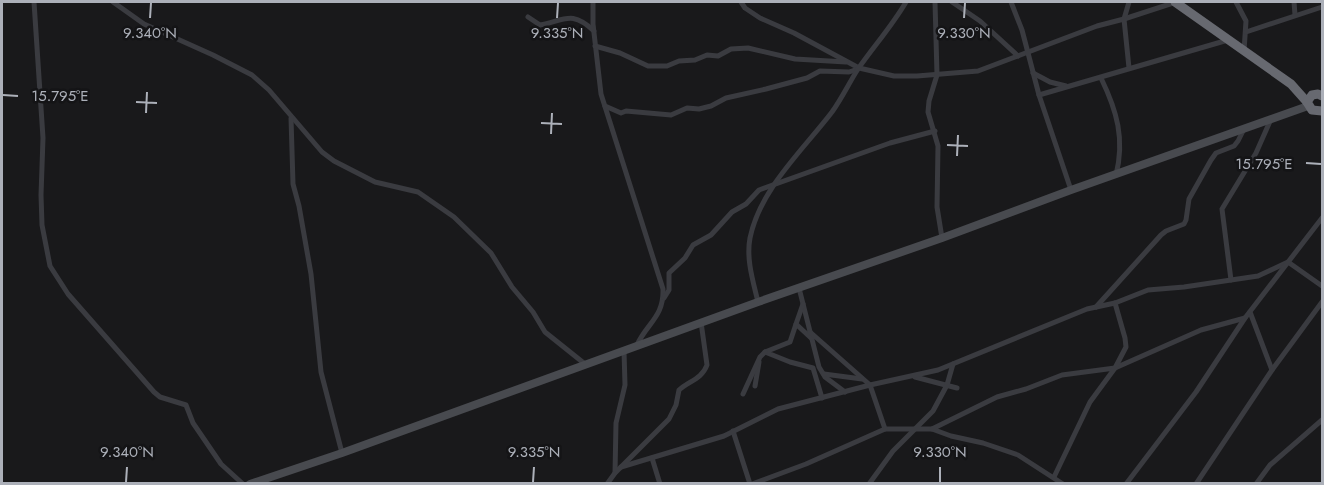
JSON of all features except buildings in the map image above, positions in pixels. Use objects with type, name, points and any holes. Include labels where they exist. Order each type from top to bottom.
[{"type":"highway","points":[[1176,2],[1290,84],[1312,111],[1322,110]]},
{"type":"highway","points":[[1290,84],[1319,95]]},
{"type":"highway","points":[[1307,104],[1309,97],[1319,95]]},
{"type":"main road","points":[[250,483],[342,453],[701,322],[942,238],[1307,104]]},
{"type":"street","points":[[34,2],[43,138],[42,225],[50,266],[68,294],[154,392],[166,399],[186,405],[193,423],[221,464],[243,483]]},
{"type":"street","points":[[113,2],[144,24],[252,75],[269,90],[322,152],[334,160],[375,182],[418,192],[454,217],[491,253],[512,287],[533,312],[545,332],[585,364]]},
{"type":"street","points":[[593,2],[595,46],[605,106],[659,270],[664,298]]},
{"type":"street","points":[[741,2],[745,8],[760,18],[794,33],[859,68],[894,76],[978,71],[1097,26],[1124,20],[1176,2]]},
{"type":"street","points":[[758,302],[751,268],[750,240],[758,212],[774,186],[832,111],[859,68],[906,2]]},
{"type":"street","points":[[935,2],[937,75],[928,112],[938,146],[938,207],[942,238]]},
{"type":"street","points":[[952,2],[980,21],[1018,56]]},
{"type":"street","points":[[1011,2],[1071,190]]},
{"type":"street","points":[[1129,2],[1124,20],[1129,68]]},
{"type":"street","points":[[1236,2],[1246,21],[1244,51]]},
{"type":"street","points":[[1294,2],[1295,15]]},
{"type":"street","points":[[1246,32],[1323,6]]},
{"type":"street","points":[[528,17],[540,26],[570,17],[585,23],[594,31]]},
{"type":"street","points":[[1039,95],[1228,40]]},
{"type":"street","points":[[595,46],[620,52],[648,66],[667,66],[679,61],[718,56],[731,49],[748,48],[795,59],[848,62]]},
{"type":"street","points":[[605,106],[621,113],[626,111],[671,115],[687,108],[699,109],[711,106],[726,98],[807,78],[820,71],[849,72],[859,68]]},
{"type":"street","points":[[1033,73],[1050,82],[1068,87]]},
{"type":"street","points":[[1101,78],[1113,102],[1118,125],[1120,156],[1116,175]]},
{"type":"street","points":[[291,117],[293,184],[311,274],[321,372],[342,453]]},
{"type":"street","points":[[1231,280],[1222,209],[1256,153],[1271,119]]},
{"type":"street","points":[[1095,307],[1161,235],[1184,224],[1189,199],[1211,160],[1220,151],[1234,146],[1244,129]]},
{"type":"street","points":[[637,345],[658,316],[669,290],[669,273],[685,258],[693,245],[711,235],[732,212],[746,204],[759,190],[890,143],[935,131]]},
{"type":"street","points":[[1126,483],[1196,392],[1245,318],[1323,218]]},
{"type":"street","points":[[621,467],[707,441],[733,431],[772,411],[870,384],[938,370],[1095,307],[1115,303],[1148,290],[1261,275],[1288,262]]},
{"type":"street","points":[[1288,262],[1323,286]]},
{"type":"street","points":[[799,288],[822,374],[846,392]]},
{"type":"street","points":[[1196,483],[1272,370],[1323,302]]},
{"type":"street","points":[[1054,477],[1090,402],[1115,368],[1126,347],[1115,303]]},
{"type":"street","points":[[743,394],[759,358],[765,352],[790,342],[803,304]]},
{"type":"street","points":[[1250,312],[1272,370]]},
{"type":"street","points":[[932,429],[997,397],[1026,389],[1054,377],[1115,368],[1201,330],[1245,318]]},
{"type":"street","points":[[607,483],[673,414],[679,390],[700,377],[705,371],[707,365],[701,322]]},
{"type":"street","points":[[796,324],[812,339]]},
{"type":"street","points":[[810,332],[870,384],[885,429]]},
{"type":"street","points":[[615,473],[616,423],[625,385],[624,351]]},
{"type":"street","points":[[765,352],[813,368],[822,398]]},
{"type":"street","points":[[755,386],[759,358]]},
{"type":"street","points":[[869,483],[893,451],[933,411],[946,387],[953,364]]},
{"type":"street","points":[[822,374],[864,379]]},
{"type":"street","points":[[912,376],[946,387],[957,388]]},
{"type":"street","points":[[1256,483],[1270,465],[1323,420]]},
{"type":"street","points":[[733,431],[753,483],[806,464],[885,429],[932,429],[1011,452],[1063,483]]},
{"type":"street","points":[[651,458],[660,483]]}]
